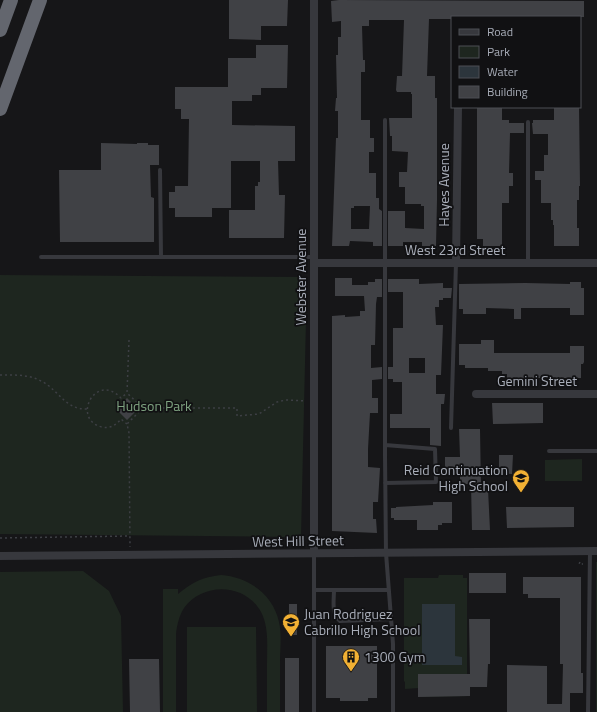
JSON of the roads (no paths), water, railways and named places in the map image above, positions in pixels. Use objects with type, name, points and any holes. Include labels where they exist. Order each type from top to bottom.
[{"type":"highway","points":[[0,30],[11,0]]},
{"type":"highway","points":[[0,109],[40,0]]},
{"type":"street","name":"Webster Avenue","points":[[314,0],[314,553]]},
{"type":"street","name":"Hayes Avenue","points":[[456,263],[458,108]]},
{"type":"street","name":"West 23rd Street","points":[[314,260],[385,264],[597,263]]},
{"type":"street","name":"Gemini Street","points":[[476,394],[597,394]]},
{"type":"street","name":"West Hill Street","points":[[0,556],[593,551]]},
{"type":"lane","points":[[386,120],[384,445],[386,553],[393,644],[393,712]]},
{"type":"lane","points":[[528,122],[528,263]]},
{"type":"lane","points":[[160,170],[161,257]]},
{"type":"lane","points":[[41,257],[161,257],[314,260]]},
{"type":"lane","points":[[452,428],[456,263]]},
{"type":"lane","points":[[384,445],[435,449],[436,482],[385,482]]},
{"type":"lane","points":[[549,451],[597,451]]},
{"type":"lane","points":[[588,712],[593,551]]},
{"type":"lane","points":[[314,553],[314,712]]},
{"type":"lane","points":[[314,590],[389,590]]},
{"type":"lane","points":[[334,590],[334,615],[340,621],[391,619]]},
{"type":"water","points":[[422,604],[455,604],[455,656],[462,657],[462,665],[422,665]]},
{"type":"place","name":"Reid Continuation High School","points":[[521,493]]},
{"type":"place","name":"Juan Rodriguez Cabrillo High School","points":[[291,637]]},
{"type":"place","name":"1300 Gym","points":[[351,672]]},
{"type":"park label","name":"Hudson Park","points":[[154,406]]}]
